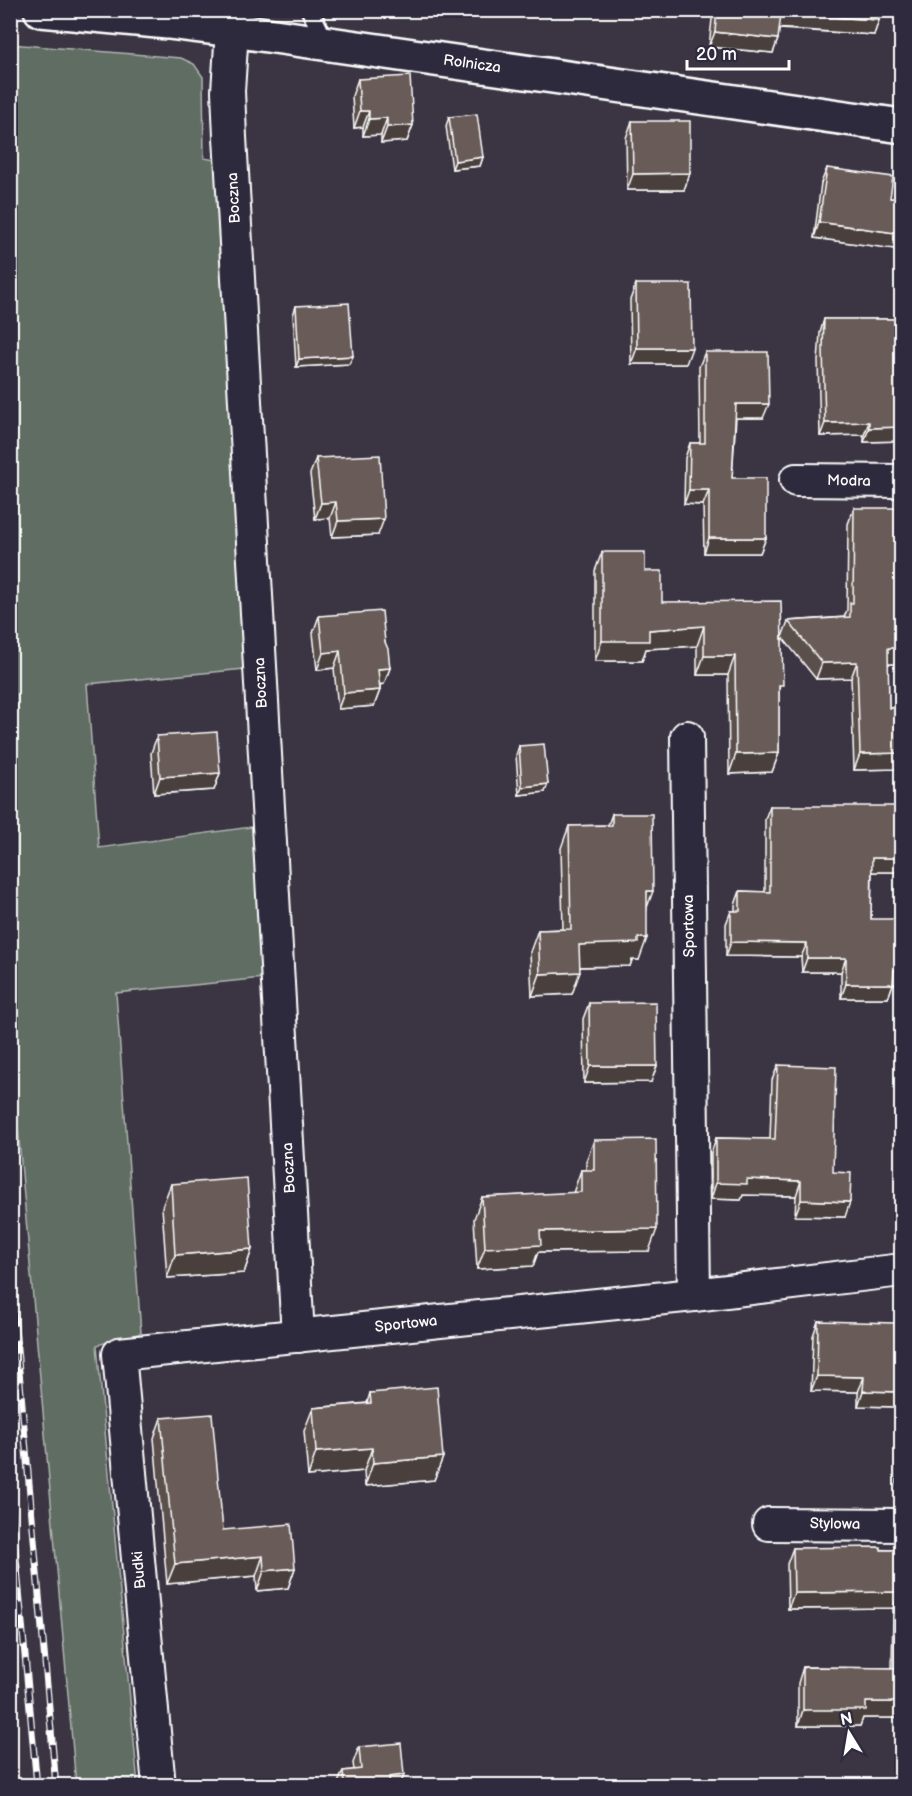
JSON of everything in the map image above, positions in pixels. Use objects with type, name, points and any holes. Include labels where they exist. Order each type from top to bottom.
[{"type":"street","name":"Rolnicza","points":[[41,10],[167,16],[232,30],[902,126]]},
{"type":"street","name":"Boczna","points":[[232,30],[228,91],[298,1336]]},
{"type":"street","name":"Modra","points":[[796,480],[902,481]]},
{"type":"street","name":"Sportowa","points":[[687,738],[694,1295]]},
{"type":"street","name":"Sportowa","points":[[119,1354],[694,1295],[902,1270]]},
{"type":"street","name":"Budki","points":[[119,1354],[159,1785]]},
{"type":"street","name":"Stylowa","points":[[769,1524],[902,1525]]},
{"type":"lane","points":[[310,10],[326,43]]},
{"type":"green space","points":[[10,44],[181,58],[194,64],[203,77],[204,158],[220,161],[245,669],[87,684],[99,848],[258,826],[264,978],[116,993],[141,1333],[97,1345],[138,1785],[76,1785],[11,1049]]},
{"type":"building","points":[[717,10],[880,10],[879,20],[781,14],[778,39],[715,32]]},
{"type":"building","points":[[410,76],[413,125],[387,127],[387,118],[369,119],[369,111],[360,111],[358,79]]},
{"type":"building","points":[[477,114],[483,157],[455,161],[449,117]]},
{"type":"building","points":[[632,121],[690,121],[690,173],[633,174]]},
{"type":"building","points":[[827,168],[893,177],[890,198],[902,199],[902,234],[819,222]]},
{"type":"building","points":[[636,284],[691,284],[692,348],[637,348]]},
{"type":"building","points":[[349,303],[353,356],[299,359],[296,306]]},
{"type":"building","points":[[824,319],[902,319],[902,427],[869,428],[869,422],[825,423]]},
{"type":"building","points":[[705,352],[768,352],[769,404],[736,404],[732,478],[766,478],[766,538],[709,538],[709,490],[689,490],[690,443],[705,443]]},
{"type":"building","points":[[380,455],[384,519],[338,521],[336,502],[321,503],[316,458]]},
{"type":"building","points":[[854,508],[902,508],[902,648],[888,648],[889,708],[902,708],[902,753],[860,754],[857,662],[822,663],[788,621],[850,617],[850,603],[853,603]]},
{"type":"building","points":[[602,552],[645,552],[645,571],[662,571],[662,602],[781,601],[783,685],[779,685],[779,753],[736,754],[735,656],[704,656],[704,626],[649,630],[649,641],[602,641]]},
{"type":"building","points":[[382,611],[390,668],[378,669],[380,690],[344,693],[340,651],[323,653],[319,616]]},
{"type":"building","points":[[217,732],[220,773],[160,777],[157,736]]},
{"type":"building","points":[[544,744],[548,784],[522,787],[519,746]]},
{"type":"building","points":[[770,806],[901,806],[901,858],[872,858],[871,919],[896,919],[895,933],[902,933],[902,970],[894,970],[893,984],[846,984],[846,958],[807,958],[807,943],[731,942],[731,911],[740,911],[740,891],[770,892]]},
{"type":"building","points":[[612,814],[652,814],[653,891],[647,891],[647,938],[638,938],[638,943],[579,945],[580,972],[540,974],[538,930],[571,929],[569,826],[612,825]]},
{"type":"building","points":[[656,1002],[657,1066],[590,1066],[589,1003]]},
{"type":"building","points":[[778,1065],[836,1067],[833,1172],[851,1173],[850,1202],[801,1200],[801,1181],[747,1179],[747,1184],[716,1183],[716,1138],[775,1139]]},
{"type":"building","points":[[656,1139],[657,1229],[540,1231],[541,1245],[485,1248],[482,1197],[581,1192],[581,1170],[594,1170],[594,1140]]},
{"type":"building","points":[[247,1178],[252,1249],[175,1255],[171,1184]]},
{"type":"building","points":[[818,1321],[895,1323],[895,1330],[902,1329],[902,1392],[863,1391],[864,1377],[817,1376]]},
{"type":"building","points":[[437,1387],[443,1457],[373,1463],[372,1448],[316,1452],[313,1408],[371,1403],[370,1393]]},
{"type":"building","points":[[212,1414],[223,1530],[291,1524],[295,1568],[264,1571],[263,1556],[175,1564],[161,1418]]},
{"type":"building","points":[[881,1547],[881,1550],[902,1550],[902,1702],[866,1702],[866,1710],[803,1710],[803,1667],[897,1668],[899,1592],[794,1593],[793,1548]]},
{"type":"building","points":[[401,1743],[404,1775],[389,1777],[390,1785],[344,1785],[343,1771],[361,1769],[359,1747]]},
{"type":"building","points":[[790,1781],[902,1783],[902,1785],[790,1785]]},
{"type":"railway","points":[[10,1270],[56,1786]]},
{"type":"railway","points":[[10,1492],[37,1786]]}]
